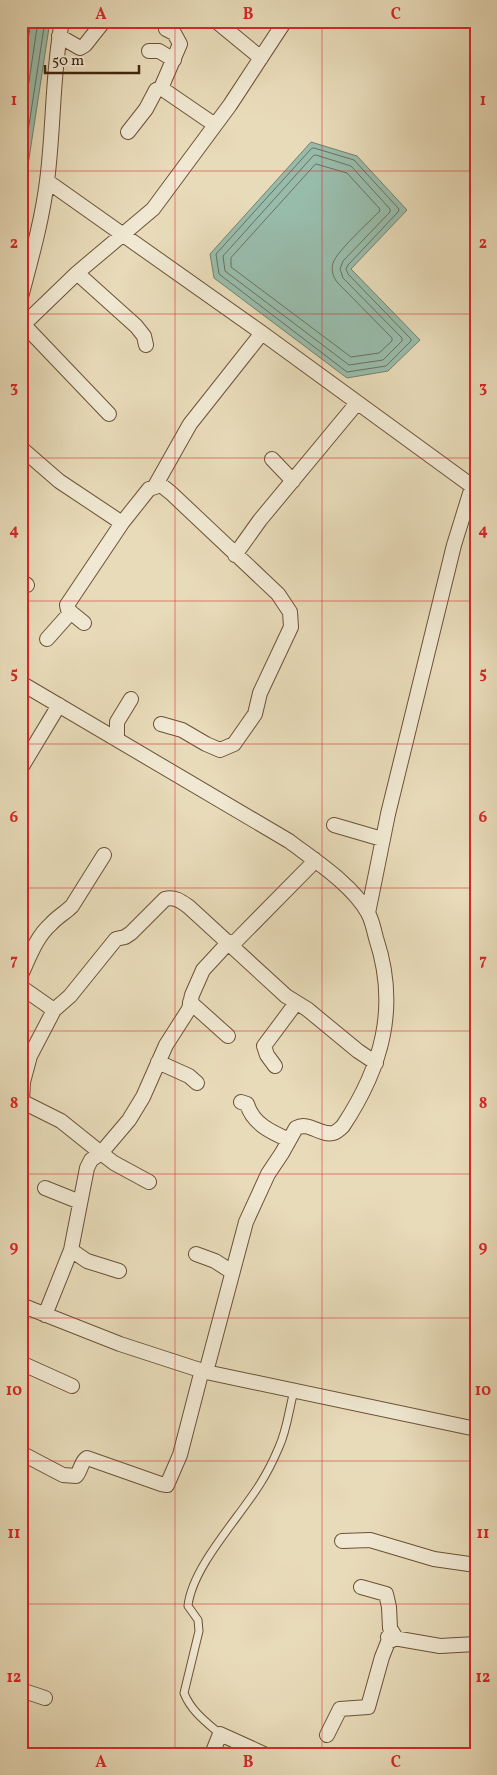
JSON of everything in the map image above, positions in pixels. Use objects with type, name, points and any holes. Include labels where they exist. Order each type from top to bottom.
[{"type":"street","points":[[21,297],[40,226],[47,180],[59,36],[62,21]]},
{"type":"street","points":[[59,36],[80,48],[85,45],[104,21]]},
{"type":"street","points":[[208,22],[214,21],[261,58]]},
{"type":"street","points":[[109,414],[22,326],[77,272],[153,209],[215,125],[285,21]]},
{"type":"street","points":[[128,132],[146,109],[156,90],[161,88],[180,44],[174,33],[166,29]]},
{"type":"street","points":[[149,52],[159,51],[174,60]]},
{"type":"street","points":[[161,88],[215,125]]},
{"type":"street","points":[[47,180],[262,333],[474,488],[454,545],[382,839],[372,900],[368,913]]},
{"type":"street","points":[[77,272],[136,326],[144,336],[146,345]]},
{"type":"street","points":[[155,486],[190,424],[262,333]]},
{"type":"street","points":[[235,555],[260,520],[357,403]]},
{"type":"street","points":[[21,448],[59,481],[122,524]]},
{"type":"street","points":[[272,459],[293,481]]},
{"type":"street","points":[[84,623],[66,608],[67,605],[122,524],[149,489],[155,486],[161,486],[171,493],[278,594],[290,612],[291,627],[260,693],[255,714],[234,744],[220,750],[182,730],[161,724]]},
{"type":"street","points":[[47,639],[70,612]]},
{"type":"street","points":[[21,683],[289,842],[314,860],[346,887],[368,913],[382,953],[387,980],[387,1019],[376,1063],[344,1126],[337,1132],[329,1134],[310,1127],[299,1126],[296,1128],[254,1200],[246,1222],[180,1455],[167,1485],[88,1458],[83,1461],[80,1471],[76,1476],[66,1476],[21,1453]]},
{"type":"street","points":[[117,739],[117,722],[131,699]]},
{"type":"street","points":[[21,768],[59,705]]},
{"type":"street","points":[[334,825],[382,839]]},
{"type":"street","points":[[21,976],[43,933],[50,924],[72,906],[104,855]]},
{"type":"street","points":[[45,1315],[70,1250],[86,1168],[134,1113],[170,1039],[189,1009],[203,970],[228,944],[236,941],[297,880],[314,860]]},
{"type":"street","points":[[149,1182],[114,1163],[61,1121],[22,1101],[23,1082],[25,1058],[54,1010],[70,996],[116,939],[125,938],[168,898],[184,903],[286,996],[307,1009],[352,1047],[376,1063]]},
{"type":"street","points":[[21,987],[54,1010]]},
{"type":"street","points":[[190,1002],[228,1036]]},
{"type":"street","points":[[275,1066],[267,1055],[264,1046],[296,1003]]},
{"type":"street","points":[[158,1062],[189,1076],[197,1083]]},
{"type":"street","points":[[241,1102],[247,1104],[256,1121],[289,1140]]},
{"type":"street","points":[[45,1188],[80,1202]]},
{"type":"street","points":[[70,1250],[87,1261],[119,1271]]},
{"type":"street","points":[[196,1254],[215,1261],[232,1272]]},
{"type":"street","points":[[21,1305],[120,1344],[204,1371],[476,1429]]},
{"type":"street","points":[[21,1363],[72,1386]]},
{"type":"street","points":[[342,1541],[370,1540],[434,1559],[476,1565]]},
{"type":"street","points":[[361,1587],[386,1594],[392,1638]]},
{"type":"street","points":[[392,1638],[440,1646],[476,1644]]},
{"type":"street","points":[[327,1735],[340,1709],[368,1707],[382,1657],[388,1642],[392,1638]]},
{"type":"street","points":[[21,1690],[45,1698]]},
{"type":"street","points":[[212,1754],[220,1734],[264,1754]]},
{"type":"lane","points":[[220,1734],[195,1712],[187,1702],[184,1694],[199,1631],[198,1620],[188,1606],[190,1592],[214,1548],[239,1516],[260,1484],[280,1446],[294,1391]]},
{"type":"water","points":[[21,21],[50,21],[21,211]]},
{"type":"water","points":[[311,142],[357,156],[407,210],[351,269],[420,340],[388,371],[347,378],[214,278],[210,254]]}]
